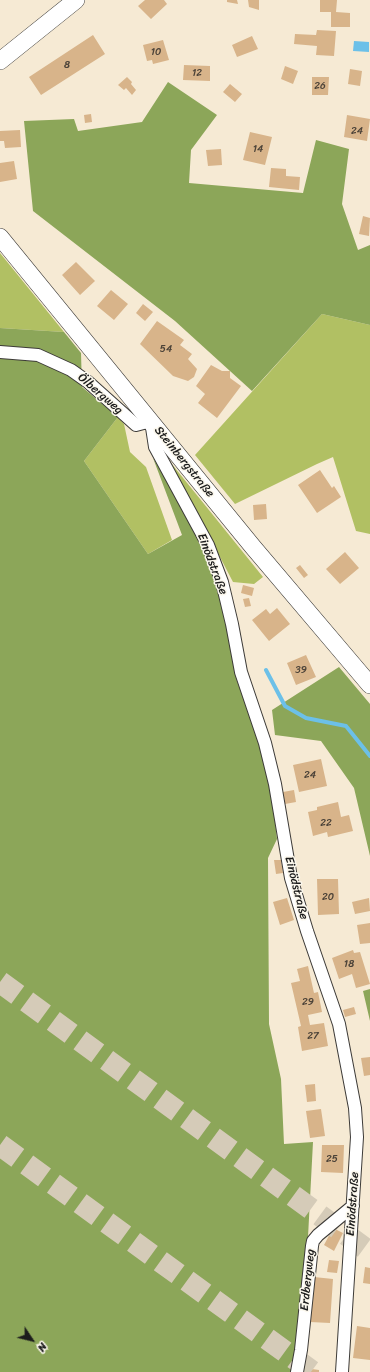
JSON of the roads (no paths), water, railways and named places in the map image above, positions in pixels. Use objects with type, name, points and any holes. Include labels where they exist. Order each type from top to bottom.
[{"type":"main road","points":[[0,61],[76,0]]},
{"type":"main road","name":"Steinbergstraße","points":[[0,237],[253,547],[370,685]]},
{"type":"street","name":"Ölbergweg","points":[[0,352],[38,355],[71,370],[88,382],[136,425],[151,421]]},
{"type":"street","name":"Einödstraße","points":[[151,421],[155,447],[208,545],[222,582],[241,672],[267,751],[275,784],[291,878],[307,931],[339,1024],[349,1072],[355,1108],[357,1137],[342,1372]]},
{"type":"street","name":"Erdbergweg","points":[[297,1372],[301,1350],[310,1256],[313,1241],[318,1235],[353,1206]]},
{"type":"water","points":[[354,41],[369,42],[369,52],[353,51]]},
{"type":"waterway","points":[[266,670],[285,706],[306,718],[346,726],[370,756]]},
{"type":"tunnel","points":[[0,982],[370,1252]]},
{"type":"tunnel","points":[[0,1145],[313,1372]]}]
